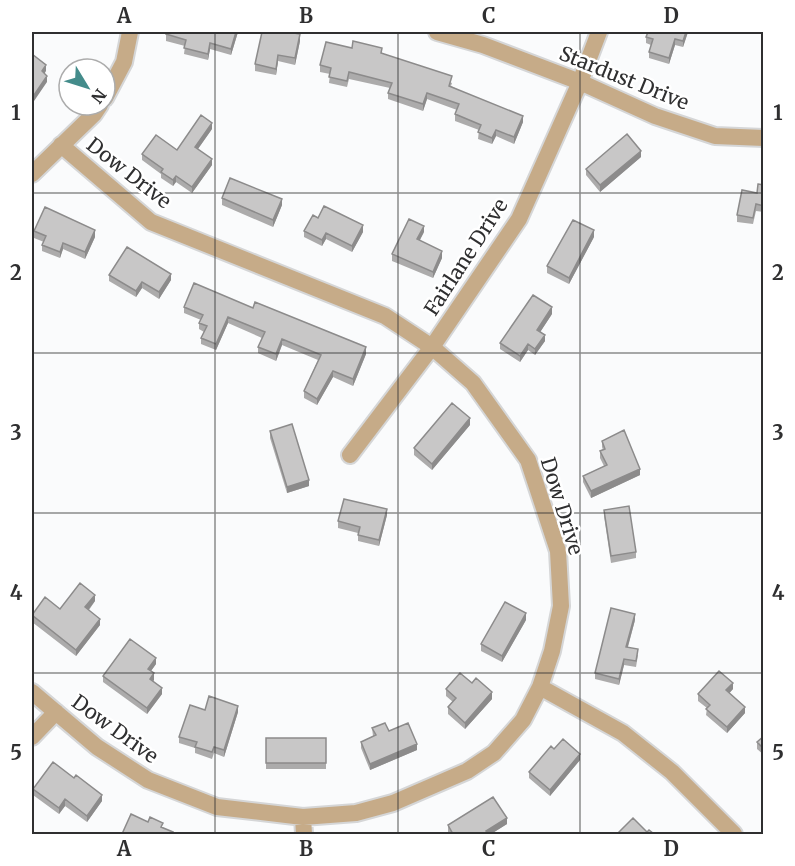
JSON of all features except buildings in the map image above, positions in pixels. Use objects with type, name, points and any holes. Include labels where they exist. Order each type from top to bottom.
[{"type":"street","points":[[117,75],[124,62],[130,32]]},
{"type":"street","name":"Stardust Drive","points":[[437,32],[483,45],[580,82],[655,116],[715,136],[764,138]]},
{"type":"street","name":"Fairlane Drive","points":[[350,455],[432,347],[519,219],[580,82],[599,32]]},
{"type":"street","name":"Dow Drive","points":[[32,174],[91,117]]},
{"type":"street","name":"Dow Drive","points":[[32,692],[97,747],[148,780],[218,807],[303,817],[356,813],[393,803],[467,771],[494,753],[524,720],[540,687],[552,651],[561,606],[558,551],[528,460],[473,383],[432,347],[385,316],[151,222],[61,145]]},
{"type":"street","points":[[540,687],[623,733],[672,772],[734,834]]},
{"type":"street","points":[[32,737],[56,712]]},
{"type":"street","points":[[303,817],[304,834]]}]
